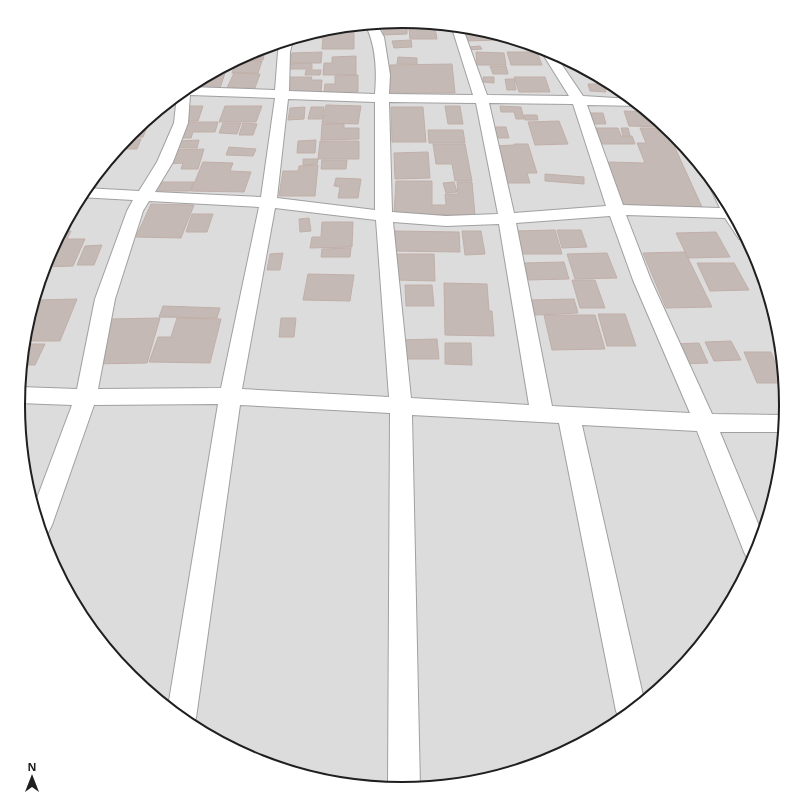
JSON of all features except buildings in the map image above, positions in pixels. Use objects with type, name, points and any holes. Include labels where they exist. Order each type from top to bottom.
[{"type":"street","points":[[373,28],[378,37],[382,65],[381,119],[384,216],[401,406],[404,782]]},
{"type":"street","points":[[458,32],[482,100],[507,219],[542,414]]},
{"type":"street","points":[[182,711],[230,396],[268,202],[282,95],[285,46]]},
{"type":"street","points":[[552,59],[579,100],[616,210],[642,280],[706,423],[753,542]]},
{"type":"street","points":[[194,91],[382,98],[579,100],[628,103]]},
{"type":"street","points":[[42,517],[86,397],[105,299],[135,211],[146,196],[165,162],[181,123],[183,98]]},
{"type":"street","points":[[90,193],[268,202],[384,216],[446,221],[507,219],[616,210],[725,212]]},
{"type":"street","points":[[25,395],[86,397],[230,396],[706,423],[778,423]]},
{"type":"street","points":[[568,415],[631,705]]},
{"type":"shaded area","points":[[377,28],[427,28],[500,40],[546,56],[569,66],[632,105],[651,121],[669,138],[701,175],[728,216],[740,238],[759,283],[766,307],[776,355],[779,404],[776,454],[772,478],[759,526],[740,571],[728,593],[701,634],[685,653],[669,671],[632,704],[569,743],[546,753],[500,769],[427,781],[377,781],[304,769],[258,753],[235,743],[213,731],[172,704],[135,671],[119,653],[103,634],[76,593],[64,571],[45,526],[32,478],[28,454],[25,404],[26,380],[28,355],[38,307],[45,283],[64,238],[89,195],[103,175],[135,138],[172,105],[235,66],[258,56],[304,40]]}]
